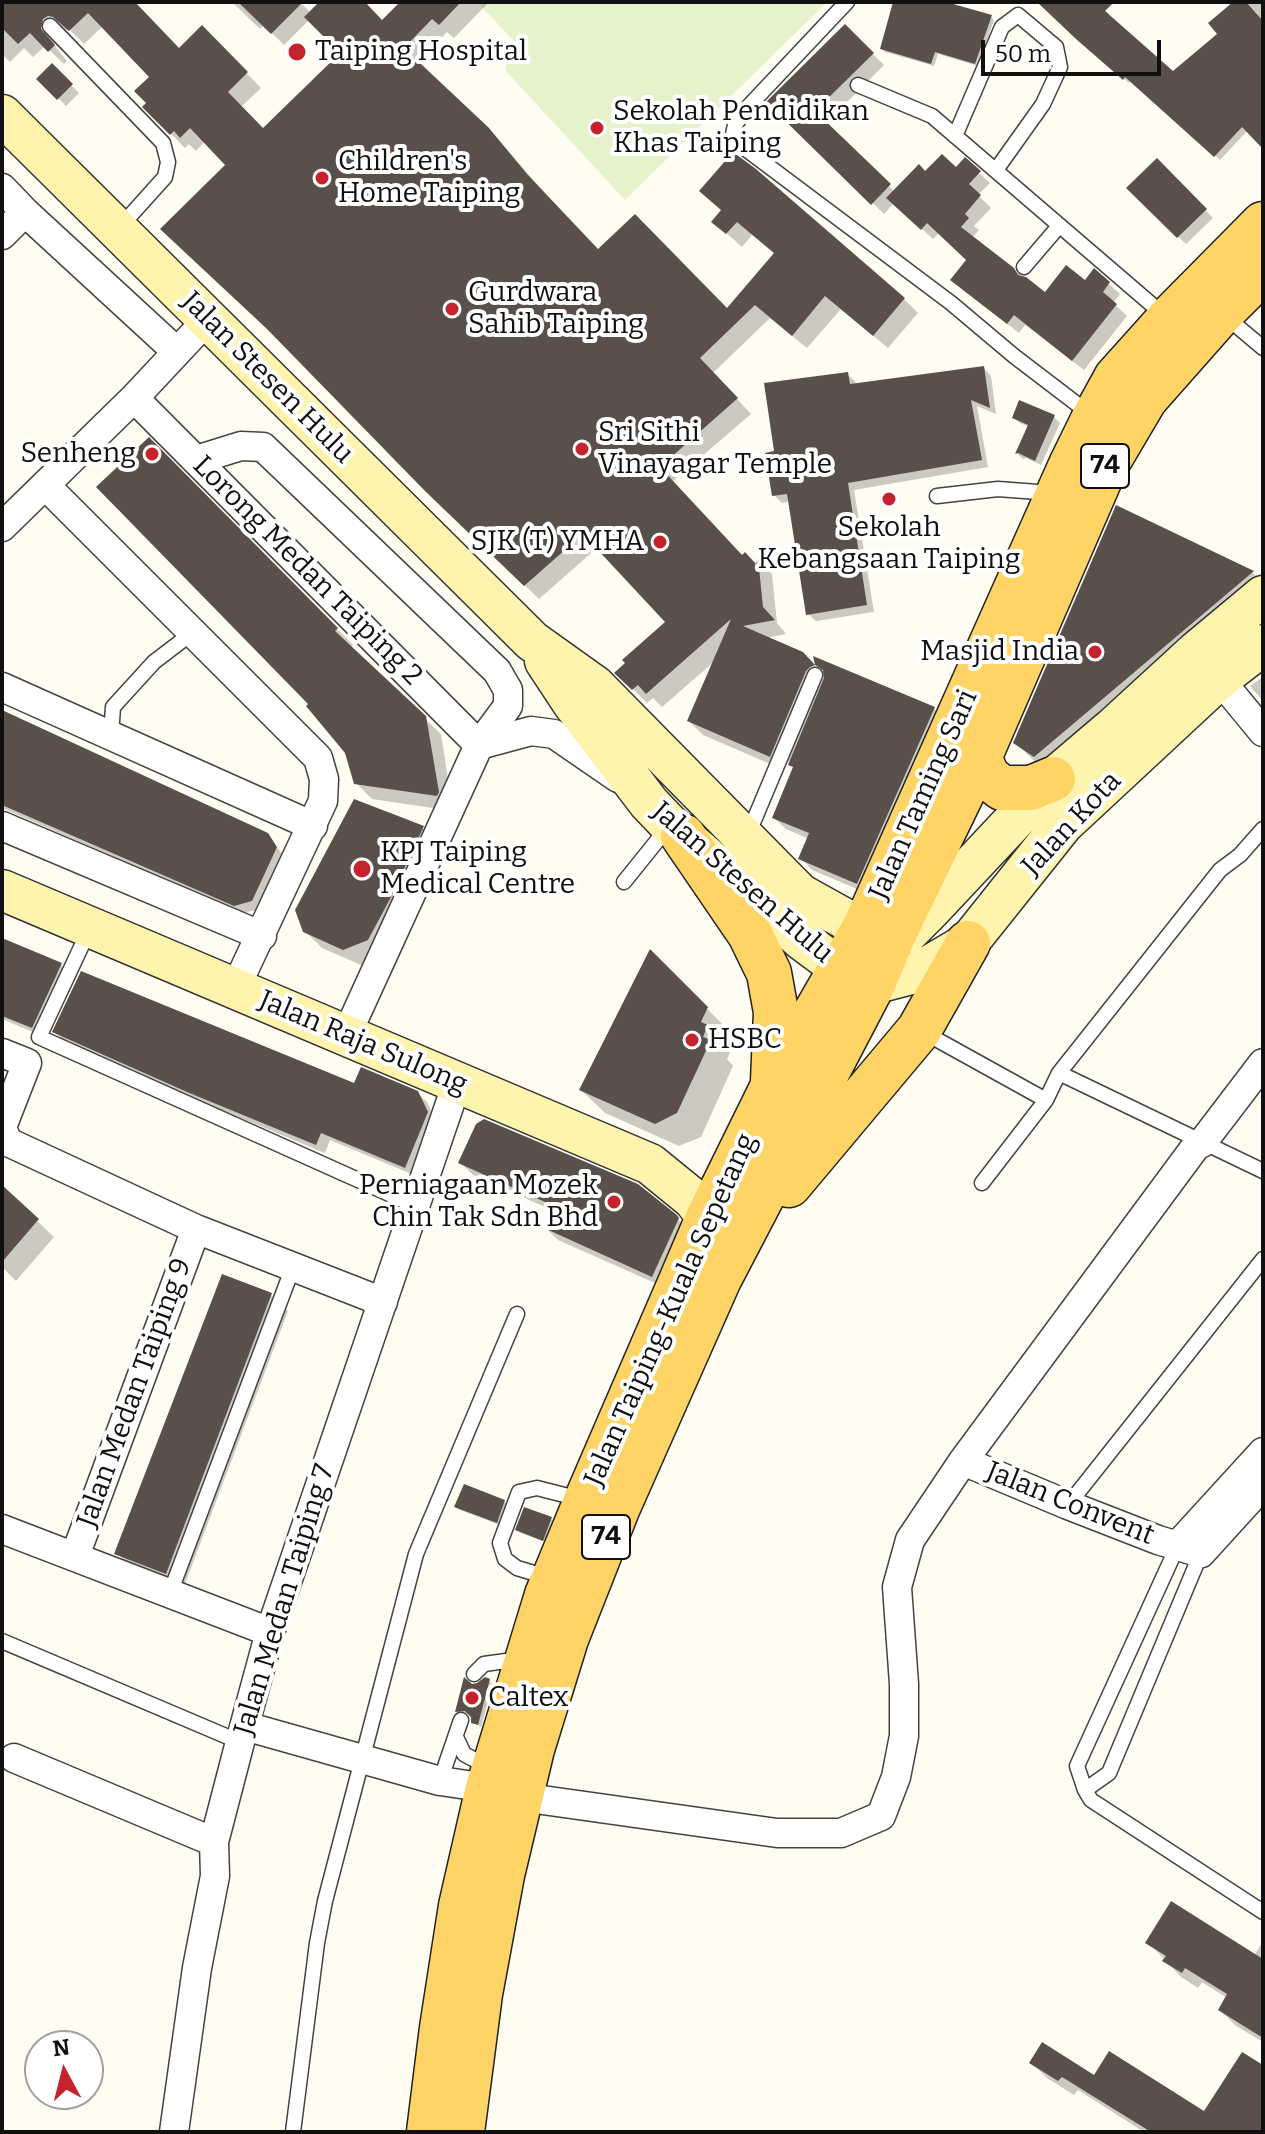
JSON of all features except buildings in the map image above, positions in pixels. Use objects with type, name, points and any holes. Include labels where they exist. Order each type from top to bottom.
[{"type":"main road","name":"Jalan Stesen Hulu","points":[[2,115],[532,641],[595,686],[800,894],[845,919],[879,931]]},
{"type":"main road","name":"Jalan Taming Sari","points":[[879,931],[1059,493],[1094,418],[1116,378],[1169,319],[1263,224]]},
{"type":"main road","name":"Jalan Taming Sari","points":[[879,931],[979,758],[1106,465],[1145,399],[1221,313],[1263,271]]},
{"type":"main road","name":"Jalan Kota","points":[[857,976],[919,972],[968,943],[1063,824],[1208,665],[1263,596]]},
{"type":"main road","name":"Jalan Stesen Hulu","points":[[532,641],[572,702],[668,821],[802,940],[857,976]]},
{"type":"main road","name":"Jalan Kota","points":[[879,931],[906,934],[1053,779],[1124,718],[1208,665],[1263,645]]},
{"type":"main road","points":[[979,758],[988,777],[1002,788],[1031,788],[1053,779]]},
{"type":"main road","points":[[668,821],[750,934],[769,973],[776,1012],[772,1088]]},
{"type":"main road","name":"Jalan Raja Sulong","points":[[2,890],[650,1164],[693,1199],[708,1218]]},
{"type":"main road","name":"74","points":[[857,976],[879,931]]},
{"type":"main road","points":[[719,1279],[770,1207],[919,1030],[968,943]]},
{"type":"main road","name":"Jalan Taiping-Kuala Sepetang","points":[[429,2132],[461,1906],[502,1784],[526,1666],[554,1579],[708,1218],[772,1088],[857,976]]},
{"type":"main road","name":"Jalan Taiping-Kuala Sepetang","points":[[462,2132],[480,1994],[502,1875],[502,1784],[532,1749],[566,1639],[618,1507],[857,976]]},
{"type":"street","points":[[2,188],[176,351]]},
{"type":"street","points":[[2,235],[25,212]]},
{"type":"street","points":[[2,527],[134,398],[208,319]]},
{"type":"street","name":"Lorong Medan Taiping 2","points":[[134,398],[479,745]]},
{"type":"street","points":[[196,460],[241,446],[263,447],[497,671],[508,690],[508,706],[479,745],[346,1036]]},
{"type":"street","points":[[45,485],[318,758],[324,779],[323,801],[235,989]]},
{"type":"street","points":[[1208,665],[1263,732]]},
{"type":"street","points":[[2,687],[313,826]]},
{"type":"street","points":[[479,745],[531,731],[554,734],[604,767],[668,821]]},
{"type":"street","points":[[2,826],[262,936]]},
{"type":"street","points":[[2,1053],[27,1063],[2,1128],[8,1142],[196,1229],[383,1302]]},
{"type":"street","points":[[243,1734],[440,1781],[502,1784],[777,1833],[841,1833],[881,1816],[896,1777],[904,1736],[904,1684],[897,1587],[910,1540],[963,1461],[1196,1146],[1202,1143],[1263,1063]]},
{"type":"street","name":"Jalan Medan Taiping 7","points":[[174,2132],[197,1968],[215,1876],[214,1842],[270,1632],[457,1083]]},
{"type":"street","name":"Jalan Medan Taiping 9","points":[[75,1556],[196,1229]]},
{"type":"street","name":"Jalan Convent","points":[[963,1461],[1158,1540],[1190,1549],[1263,1452]]},
{"type":"street","points":[[1190,1549],[1263,1485]]},
{"type":"street","points":[[2,1529],[270,1632]]},
{"type":"street","points":[[14,1758],[214,1842]]},
{"type":"lane","points":[[847,2],[747,108],[735,125],[735,141],[951,303],[1094,418]]},
{"type":"lane","points":[[955,136],[1002,27],[1018,15],[1056,47],[1060,67],[1043,104],[996,170]]},
{"type":"lane","points":[[50,26],[163,143],[168,162],[165,177],[117,230]]},
{"type":"lane","points":[[858,85],[932,116],[1169,319]]},
{"type":"lane","points":[[1024,267],[1059,226]]},
{"type":"lane","points":[[1221,313],[1263,348]]},
{"type":"lane","points":[[937,496],[998,489],[1059,493]]},
{"type":"lane","points":[[111,735],[113,707],[154,662],[192,633]]},
{"type":"lane","points":[[746,839],[815,675]]},
{"type":"lane","points":[[624,882],[668,821]]},
{"type":"lane","points":[[982,1183],[1046,1100],[1059,1073],[1220,870],[1240,855],[1263,829]]},
{"type":"lane","points":[[90,927],[39,1037],[414,1205]]},
{"type":"lane","points":[[867,1115],[916,1056],[919,1030],[1046,1100]]},
{"type":"lane","points":[[1059,1073],[1263,1171]]},
{"type":"lane","points":[[782,1198],[828,1162]]},
{"type":"lane","points":[[1068,1505],[1263,1259]]},
{"type":"lane","points":[[170,1593],[293,1267]]},
{"type":"lane","points":[[293,2132],[325,1901],[416,1554],[517,1314]]},
{"type":"lane","points":[[554,1579],[517,1568],[505,1559],[500,1543],[519,1492],[537,1488],[586,1501]]},
{"type":"lane","points":[[1085,1790],[1109,1773],[1190,1549]]},
{"type":"lane","points":[[1190,1549],[1077,1766],[1091,1800],[1263,1912]]},
{"type":"lane","points":[[2,1641],[243,1734]]},
{"type":"lane","points":[[474,1674],[484,1664],[506,1661],[526,1666]]},
{"type":"lane","points":[[440,1781],[461,1720]]},
{"type":"lane","points":[[456,1737],[464,1754],[502,1784]]},
{"type":"green space","name":"Sekolah Pendidikan Khas Taiping","points":[[827,2],[625,200],[505,70],[513,40],[479,4]]},
{"type":"place","name":"Taiping Hospital","points":[[297,52]]},
{"type":"place","name":"Sekolah Pendidikan Khas Taiping","points":[[597,128]]},
{"type":"place","name":"Children's Home Taiping","points":[[322,178]]},
{"type":"place","name":"Gurdwara Sahib Taiping","points":[[452,309]]},
{"type":"place","name":"Sri Sithi Vinayagar Temple","points":[[582,449]]},
{"type":"place","name":"Senheng","points":[[152,454]]},
{"type":"place","name":"Sekolah Kebangsaan Taiping","points":[[889,499]]},
{"type":"place","name":"SJK (T) YMHA","points":[[660,542]]},
{"type":"place","name":"Masjid India","points":[[1095,652]]},
{"type":"place","name":"KPJ Taiping Medical Centre","points":[[362,869]]},
{"type":"place","name":"HSBC","points":[[692,1040]]},
{"type":"place","name":"Perniagaan Mozek Chin Tak Sdn Bhd","points":[[614,1202]]},
{"type":"place","name":"Caltex","points":[[472,1698]]}]
